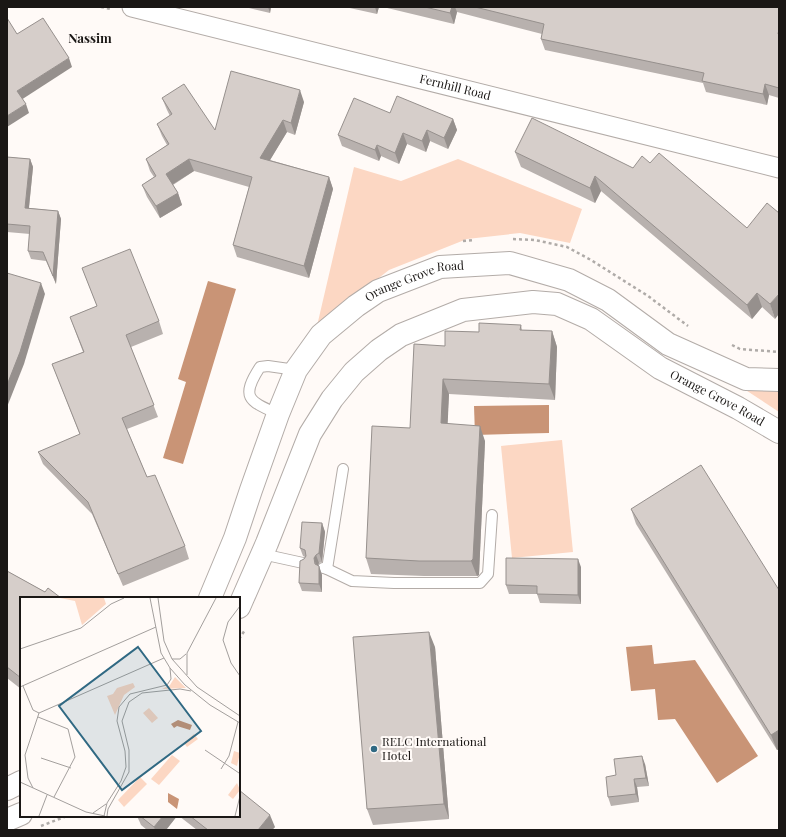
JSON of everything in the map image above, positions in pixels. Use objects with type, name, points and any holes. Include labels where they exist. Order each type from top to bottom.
[{"type":"street","name":"Fernhill Road","points":[[132,7],[779,168]]},
{"type":"street","name":"Orange Grove Road","points":[[210,597],[235,538],[278,414],[296,370],[321,335],[356,306],[378,291],[440,267],[510,263],[569,280],[608,300],[668,344],[746,378],[779,380]]},
{"type":"street","name":"Orange Grove Road","points":[[240,606],[310,434],[336,394],[354,372],[379,350],[401,335],[463,310],[533,302],[557,304],[591,319],[660,368],[738,408],[779,432]]},
{"type":"street","points":[[7,789],[20,782]]},
{"type":"street","points":[[7,820],[20,814]]},
{"type":"lane","points":[[278,414],[256,404],[251,400],[248,391],[252,380],[260,367],[268,366],[296,370]]},
{"type":"lane","points":[[343,469],[325,568],[352,581],[394,583],[480,583],[488,574],[492,515]]},
{"type":"lane","points":[[262,554],[303,563]]},
{"type":"path","points":[[39,827],[64,817]]},
{"type":"shaded area","points":[[458,159],[582,209],[570,243],[520,233],[467,239],[389,270],[317,326],[354,167],[401,181]]},
{"type":"shaded area","points":[[208,281],[236,289],[183,464],[163,458],[186,382],[178,379]]},
{"type":"shaded area","points":[[738,385],[779,392],[779,412]]},
{"type":"shaded area","points":[[549,405],[549,433],[475,435],[474,406]]},
{"type":"shaded area","points":[[562,440],[573,552],[512,558],[501,446]]},
{"type":"shaded area","points":[[652,645],[654,664],[695,660],[758,756],[717,783],[675,719],[658,720],[655,689],[631,691],[626,647]]},
{"type":"building","points":[[425,7],[452,7],[450,13]]},
{"type":"building","points":[[475,7],[779,7],[779,88],[765,84],[763,94],[702,81],[704,73],[541,39],[544,24]]},
{"type":"building","points":[[7,18],[17,34],[43,18],[69,58],[17,91],[26,104],[7,116]]},
{"type":"building","points":[[231,71],[300,90],[291,123],[283,120],[260,158],[329,177],[304,266],[233,245],[252,177],[189,159],[166,174],[178,193],[156,206],[142,185],[156,176],[146,159],[169,144],[157,124],[172,114],[162,98],[184,84],[215,130]]},
{"type":"building","points":[[397,96],[453,119],[444,138],[427,130],[422,141],[403,133],[395,153],[377,145],[375,150],[338,135],[354,98],[390,113]]},
{"type":"building","points":[[532,118],[633,168],[642,156],[650,163],[659,153],[747,228],[767,203],[779,213],[779,294],[770,304],[757,293],[747,305],[595,176],[590,188],[515,152]]},
{"type":"building","points":[[7,157],[30,159],[25,208],[58,211],[53,276],[43,252],[28,251],[30,226],[7,224]]},
{"type":"building","points":[[130,249],[159,321],[126,335],[154,405],[122,418],[147,477],[155,475],[185,546],[118,574],[88,502],[38,452],[80,434],[52,364],[84,352],[70,317],[97,306],[82,268]]},
{"type":"building","points":[[7,273],[41,283],[20,352],[7,385]]},
{"type":"building","points":[[479,323],[521,325],[520,330],[552,331],[549,384],[443,379],[441,423],[480,426],[473,559],[471,561],[419,561],[366,558],[372,426],[410,428],[414,344],[445,346],[445,331],[479,332]]},
{"type":"building","points":[[701,465],[779,590],[779,730],[771,735],[631,509]]},
{"type":"building","points":[[302,522],[322,523],[319,553],[314,558],[315,564],[319,566],[319,584],[299,583],[300,561],[306,556],[305,550],[300,548]]},
{"type":"building","points":[[506,558],[578,559],[578,595],[537,594],[537,586],[506,585]]},
{"type":"building","points":[[7,571],[45,592],[48,588],[60,597],[20,597],[20,677],[7,667]]},
{"type":"building","points":[[429,632],[444,804],[367,809],[353,637]]},
{"type":"building","points":[[642,756],[646,778],[634,779],[636,794],[608,797],[606,777],[616,775],[614,759]]},
{"type":"building","points":[[240,791],[270,815],[258,830],[208,830],[191,817],[240,817]]},
{"type":"building","points":[[141,817],[162,817],[154,827]]},
{"type":"place","name":"RELC International Hotel","points":[[374,749]]},
{"type":"district","name":"Nassim","points":[[90,38]]}]
